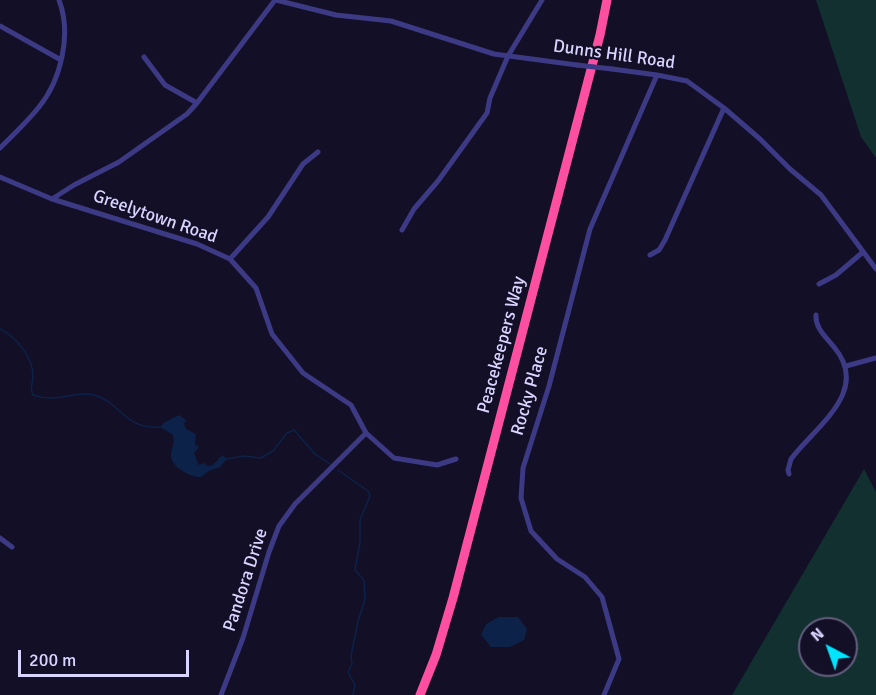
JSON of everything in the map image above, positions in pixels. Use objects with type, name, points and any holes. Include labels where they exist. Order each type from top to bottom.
[{"type":"highway","name":"Peacekeepers Way","points":[[420,695],[436,655],[456,586],[600,35],[607,0]]},
{"type":"street","points":[[0,148],[39,107],[49,92],[61,60],[64,26],[59,0]]},
{"type":"street","points":[[52,199],[118,162],[187,114],[275,0]]},
{"type":"street","name":"Dunns Hill Road","points":[[275,0],[336,15],[391,21],[494,54],[687,81],[724,108],[760,139],[789,170],[818,192],[876,269]]},
{"type":"street","points":[[402,230],[414,209],[438,181],[487,113],[490,98],[508,56],[542,0]]},
{"type":"street","points":[[0,26],[61,60]]},
{"type":"street","points":[[144,57],[165,85],[197,103]]},
{"type":"street","name":"Rocky Place","points":[[604,695],[619,659],[602,597],[585,577],[557,560],[531,531],[521,498],[524,468],[549,386],[590,229],[657,75]]},
{"type":"street","points":[[650,255],[659,250],[665,240],[724,108]]},
{"type":"street","points":[[230,259],[268,217],[303,164],[318,152]]},
{"type":"street","name":"Greelytown Road","points":[[0,177],[52,199],[197,244],[230,259],[256,288],[272,334],[303,373],[351,405],[366,433],[394,458],[437,465],[456,459]]},
{"type":"street","points":[[819,284],[836,275],[863,252]]},
{"type":"street","points":[[789,474],[791,459],[842,398],[846,386],[846,366],[840,354],[818,327],[816,315]]},
{"type":"street","points":[[846,366],[876,358]]},
{"type":"street","name":"Pandora Drive","points":[[221,695],[243,638],[279,526],[295,504],[366,433]]},
{"type":"street","points":[[0,538],[12,547]]},
{"type":"green space","points":[[816,0],[876,0],[876,158],[861,137]]},
{"type":"green space","points":[[864,469],[876,492],[876,695],[732,695]]},
{"type":"water","points":[[179,415],[186,420],[184,424],[186,429],[196,434],[195,444],[199,447],[194,453],[199,465],[204,463],[208,466],[213,465],[222,455],[227,459],[220,467],[197,477],[173,463],[171,454],[173,435],[160,427]]},
{"type":"water","points":[[499,617],[518,617],[527,629],[524,640],[510,647],[491,647],[481,635],[486,624]]},
{"type":"waterway","points":[[0,329],[12,337],[27,355],[32,369],[33,395],[50,398],[80,394],[94,395],[111,403],[138,424],[160,427]]},
{"type":"waterway","points":[[227,459],[244,456],[261,458],[273,451],[287,433],[294,430],[315,454],[330,464]]},
{"type":"waterway","points":[[338,470],[368,491],[370,496],[360,520],[360,542],[355,570],[364,580],[365,600],[358,621],[351,656],[352,664],[348,672],[355,685],[353,695]]}]
